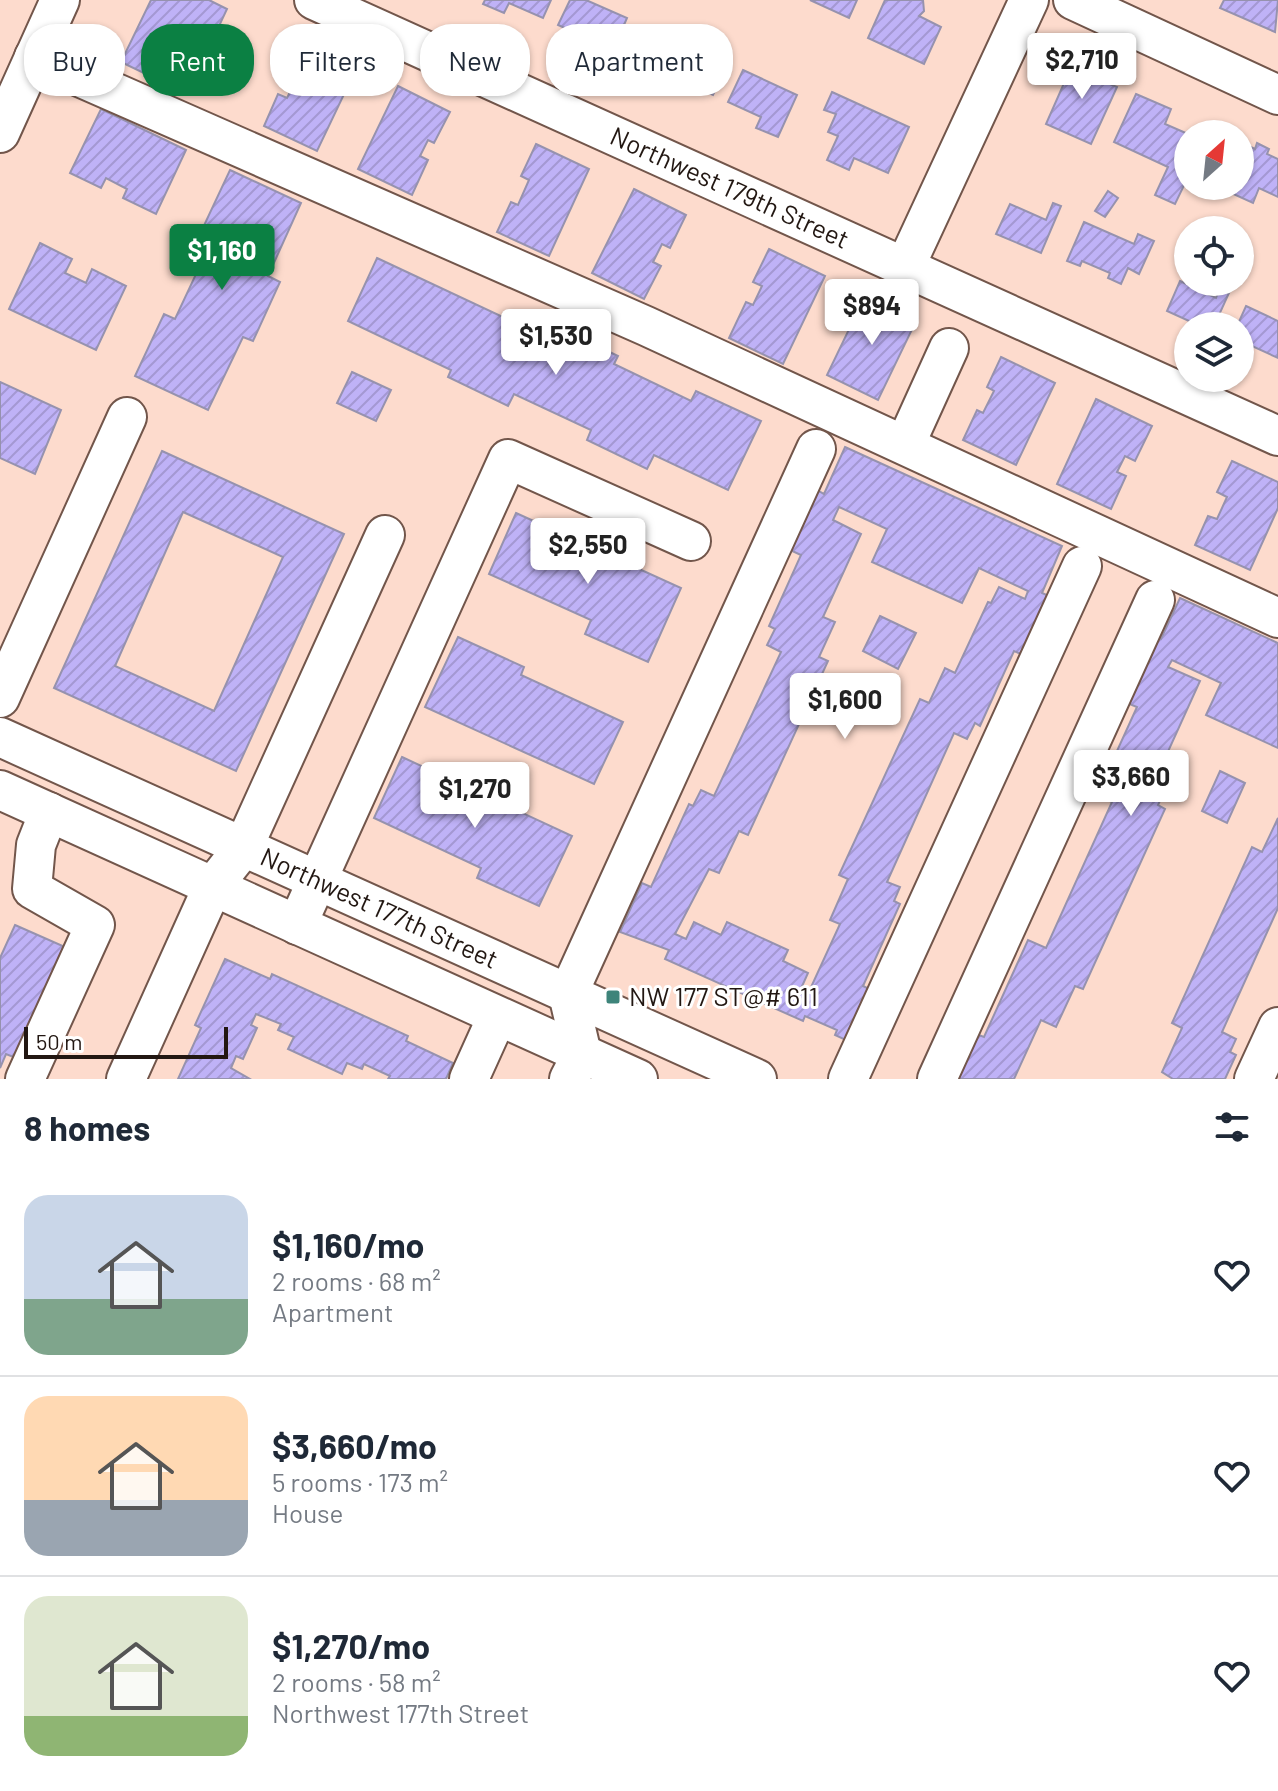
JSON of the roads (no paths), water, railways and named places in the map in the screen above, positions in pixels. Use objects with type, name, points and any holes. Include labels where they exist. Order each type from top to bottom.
[{"type":"street","points":[[49,24],[60,0]]},
{"type":"street","name":"Northwest 179th Street","points":[[314,0],[1278,436]]},
{"type":"street","points":[[905,267],[1029,0]]},
{"type":"street","points":[[1073,0],[1140,14],[1278,95]]},
{"type":"street","points":[[0,133],[24,79]]},
{"type":"street","points":[[123,96],[646,326],[1278,618]]},
{"type":"street","points":[[905,445],[949,348]]},
{"type":"street","points":[[0,698],[127,417]]},
{"type":"street","points":[[576,1066],[568,994],[816,449]]},
{"type":"street","points":[[297,925],[508,459],[691,541]]},
{"type":"street","points":[[126,1079],[213,886],[243,848],[385,535]]},
{"type":"street","points":[[848,1079],[1082,566]]},
{"type":"street","points":[[937,1079],[1155,600]]},
{"type":"street","name":"Northwest 177th Street","points":[[0,737],[757,1079]]},
{"type":"street","name":"Northwest 177th Street","points":[[4,803],[42,829],[213,886],[497,1017],[576,1066],[638,1079]]},
{"type":"street","points":[[25,1079],[95,925],[32,889],[42,829]]},
{"type":"street","points":[[469,1079],[497,1017]]},
{"type":"street","points":[[1254,1079],[1278,1027]]},
{"type":"place","name":"NW 177 ST@# 611","points":[[613,997]]}]
